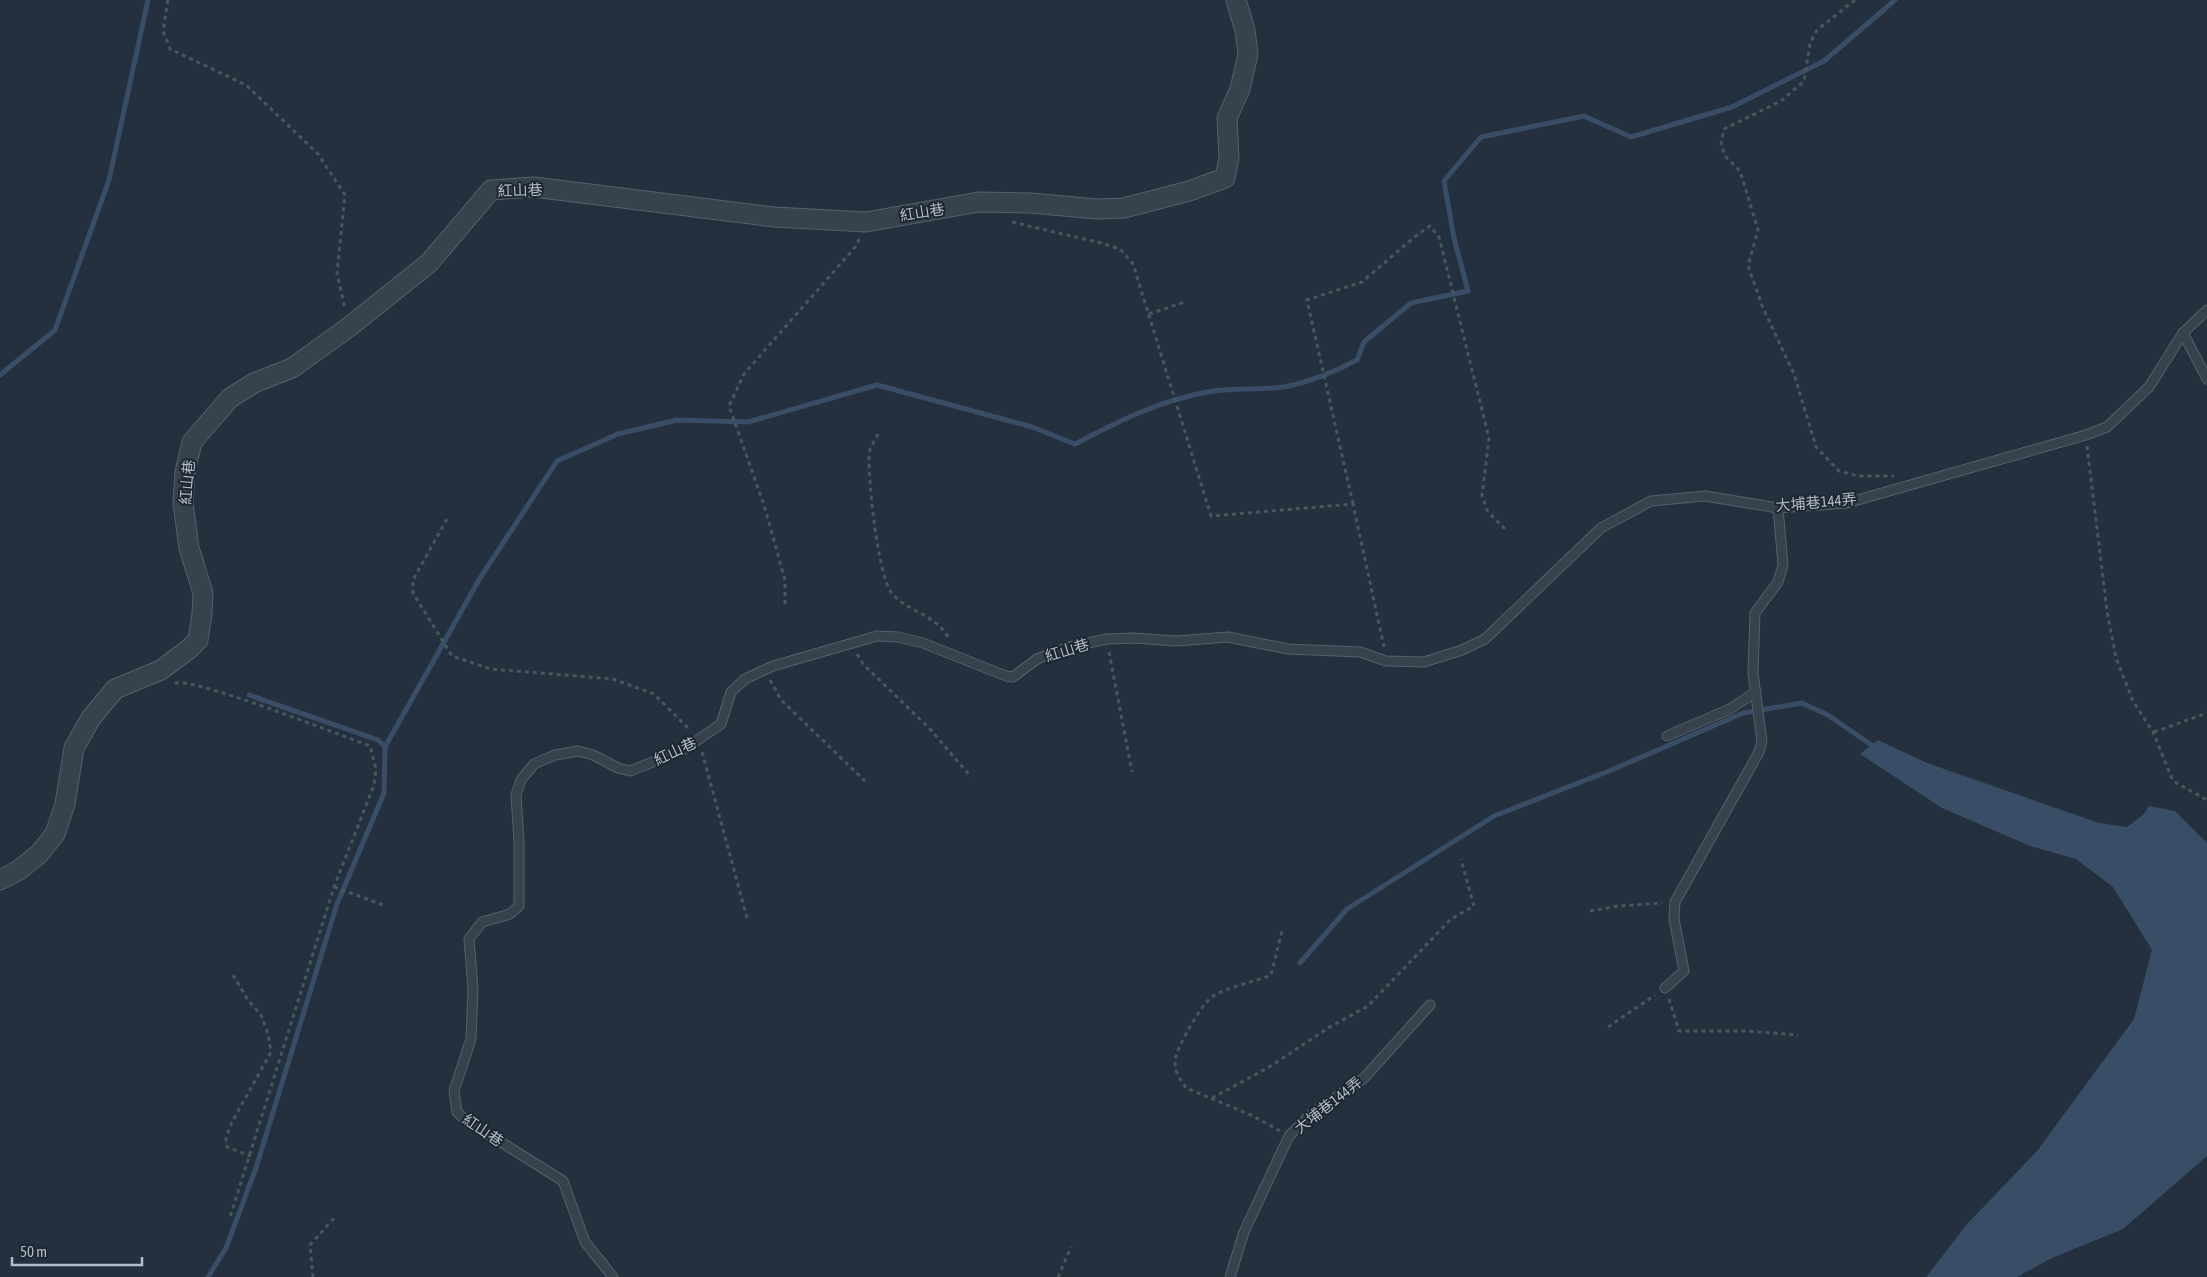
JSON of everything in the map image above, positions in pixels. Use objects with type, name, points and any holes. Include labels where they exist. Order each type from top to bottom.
[{"type":"street","name":"紅山巷","points":[[0,880],[20,870],[39,854],[55,834],[65,804],[74,748],[92,718],[115,689],[161,670],[198,640],[203,593],[189,548],[183,503],[184,472],[192,442],[230,398],[254,383],[292,368],[349,327],[429,263],[491,190],[534,187],[774,217],[866,222],[980,202],[1030,203],[1097,209],[1124,208],[1189,191],[1224,178],[1228,158],[1227,118],[1240,89],[1248,54],[1245,30],[1236,0]]},
{"type":"lane","name":"大埔巷144弄","points":[[1386,661],[1424,662],[1462,650],[1485,639],[1601,528],[1651,501],[1705,496],[1778,508],[1847,503],[2086,435],[2107,427],[2149,387],[2183,334],[2207,310]]},
{"type":"lane","points":[[2183,334],[2207,380]]},
{"type":"lane","points":[[1665,988],[1684,971],[1674,918],[1675,902],[1759,752],[1762,741],[1753,673],[1755,613],[1778,582],[1782,565],[1778,508]]},
{"type":"lane","name":"紅山巷","points":[[613,1277],[585,1242],[563,1181],[464,1120],[457,1112],[454,1091],[471,1040],[473,989],[469,939],[482,922],[510,914],[520,906],[516,795],[521,780],[534,764],[555,754],[578,751],[594,755],[618,768],[630,771],[683,750],[699,741],[721,724],[731,692],[745,679],[764,670],[877,636],[898,637],[923,643],[1006,676],[1013,677],[1037,659],[1069,647],[1107,639],[1133,638],[1176,641],[1228,637],[1288,649],[1360,652],[1386,661]]},
{"type":"lane","points":[[1667,736],[1730,710],[1756,692]]},
{"type":"lane","name":"大埔巷144弄","points":[[1230,1277],[1244,1232],[1289,1136],[1310,1115],[1364,1078],[1430,1005]]},
{"type":"path","points":[[168,0],[163,31],[170,49],[246,85],[318,154],[345,195],[337,273],[349,327]]},
{"type":"path","points":[[1855,0],[1817,30],[1810,42],[1804,81],[1781,101],[1724,130],[1721,144],[1725,156],[1740,171],[1758,230],[1748,266],[1763,308],[1794,374],[1816,447],[1839,471],[1858,476],[1895,476]]},
{"type":"path","points":[[1008,221],[1120,249],[1133,264],[1211,516],[1353,504]]},
{"type":"path","points":[[785,604],[786,580],[764,505],[729,406],[744,374],[857,245],[866,222]]},
{"type":"path","points":[[1386,661],[1307,300],[1362,282],[1430,226],[1439,237],[1489,438],[1482,496],[1488,512],[1507,531]]},
{"type":"path","points":[[1149,314],[1185,302]]},
{"type":"path","points":[[878,434],[869,453],[871,495],[883,577],[891,592],[914,610],[943,627],[958,657]]},
{"type":"path","points":[[2086,435],[2107,611],[2116,658],[2133,701],[2153,732],[2173,781],[2207,800]]},
{"type":"path","points":[[447,519],[413,580],[413,593],[452,656],[490,669],[613,679],[654,694],[684,723],[699,741],[747,918]]},
{"type":"path","points":[[1107,639],[1132,772]]},
{"type":"path","points":[[850,643],[863,664],[930,729],[971,777]]},
{"type":"path","points":[[764,670],[781,700],[864,781]]},
{"type":"path","points":[[173,684],[181,682],[218,692],[370,746],[376,769],[374,785],[334,887],[251,1156],[230,1217]]},
{"type":"path","points":[[2153,732],[2207,713]]},
{"type":"path","points":[[1212,1098],[1271,1066],[1328,1028],[1368,1006],[1451,919],[1474,906],[1461,859]]},
{"type":"path","points":[[334,887],[386,906]]},
{"type":"path","points":[[1590,911],[1643,903],[1675,902]]},
{"type":"path","points":[[1282,931],[1271,975],[1214,995],[1205,1002],[1179,1047],[1174,1062],[1180,1080],[1186,1088],[1251,1115],[1289,1136]]},
{"type":"path","points":[[233,975],[248,1000],[261,1015],[268,1034],[271,1052],[232,1122],[226,1138],[227,1147],[251,1156]]},
{"type":"path","points":[[1608,1027],[1665,988],[1679,1031],[1747,1031],[1798,1035]]},
{"type":"path","points":[[313,1277],[310,1245],[336,1216]]},
{"type":"path","points":[[1058,1277],[1070,1247]]},
{"type":"water","points":[[1878,740],[1927,763],[2099,823],[2127,827],[2143,815],[2149,806],[2175,811],[2207,843],[2207,1156],[2123,1229],[2052,1258],[2017,1277],[1926,1277],[1968,1223],[2037,1151],[2134,1019],[2152,950],[2113,887],[2076,859],[2030,846],[1942,808],[1860,754]]},
{"type":"waterway","points":[[0,375],[55,330],[109,180],[148,0]]},
{"type":"waterway","points":[[208,1277],[226,1248],[256,1168],[337,904],[384,793],[385,747],[480,578],[557,461],[618,434],[677,420],[748,422],[877,385],[1032,427],[1075,444],[1142,412],[1194,395],[1222,390],[1261,389],[1298,384],[1332,372],[1357,360],[1364,342],[1411,303],[1468,291],[1454,238],[1444,181],[1481,137],[1584,116],[1631,137],[1732,107],[1824,61],[1895,0]]},
{"type":"waterway","points":[[249,695],[378,740],[385,747]]},
{"type":"waterway","points":[[1300,963],[1347,909],[1494,816],[1614,769],[1743,713],[1802,703],[1828,715],[1876,748]]}]
